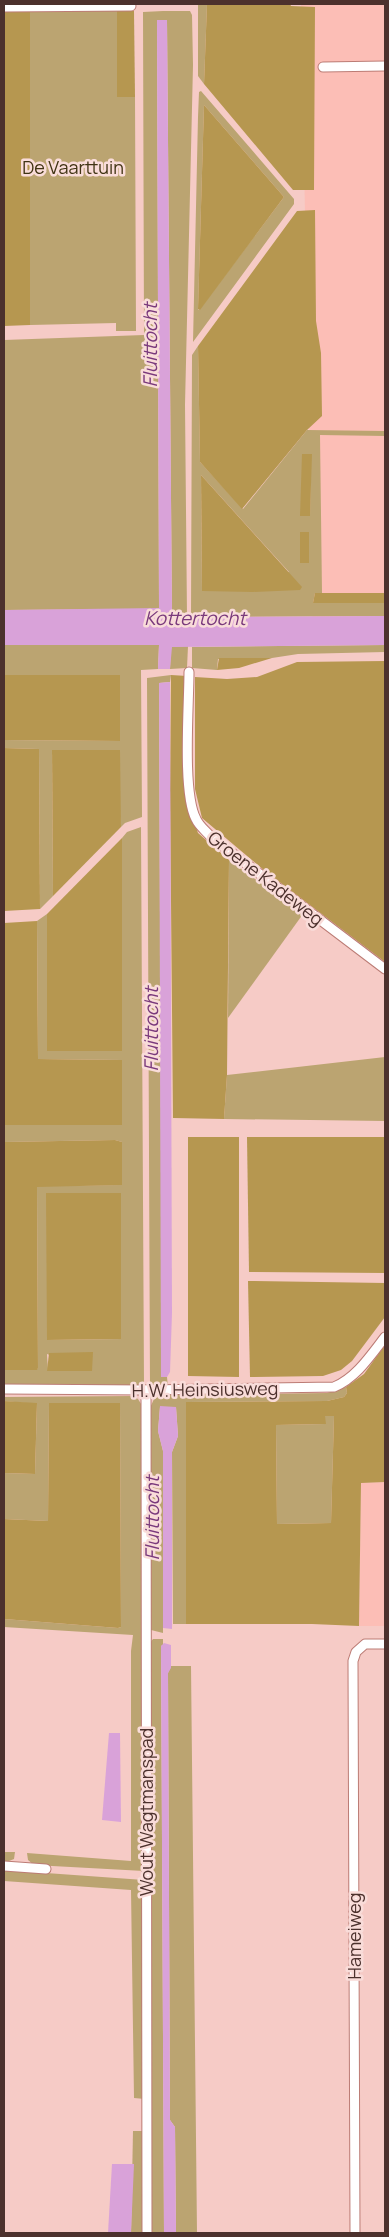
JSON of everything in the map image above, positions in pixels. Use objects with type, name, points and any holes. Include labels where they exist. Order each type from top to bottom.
[{"type":"street","points":[[4,7],[131,6]]},
{"type":"street","points":[[323,67],[385,66]]},
{"type":"street","name":"Groene Kadeweg","points":[[189,672],[187,764],[192,810],[196,821],[211,837],[385,969]]},
{"type":"street","name":"H.W. Heinsiusweg","points":[[4,1389],[146,1390],[334,1387],[346,1382],[368,1359],[385,1337]]},
{"type":"street","name":"Wout Wagtmanspad","points":[[146,1390],[147,2233]]},
{"type":"street","name":"Hameiweg","points":[[355,2233],[353,1661],[356,1652],[365,1644],[385,1644]]},
{"type":"street","points":[[4,1866],[46,1869]]},
{"type":"shaded area","points":[[207,4],[290,4],[291,6],[315,7],[314,190],[293,190],[204,84]]},
{"type":"shaded area","points":[[301,4],[385,4],[385,631],[313,632]]},
{"type":"shaded area","points":[[4,10],[30,10],[30,325],[4,326]]},
{"type":"shaded area","points":[[117,11],[134,11],[135,97],[117,97]]},
{"type":"shaded area","points":[[204,105],[284,197],[200,310],[198,309]]},
{"type":"shaded area","points":[[315,210],[316,321],[321,353],[322,416],[307,430],[242,509],[200,462],[198,346],[297,211]]},
{"type":"shaded area","points":[[302,454],[312,454],[310,516],[300,516]]},
{"type":"shaded area","points":[[201,475],[302,587],[300,590],[253,592],[202,591]]},
{"type":"shaded area","points":[[300,532],[309,532],[309,563],[300,563]]},
{"type":"shaded area","points":[[315,593],[385,593],[385,603],[313,603]]},
{"type":"shaded area","points":[[219,658],[272,658],[239,668],[217,670]]},
{"type":"shaded area","points":[[385,661],[385,962],[265,871],[202,818],[195,789],[195,677],[227,679],[257,677],[297,662]]},
{"type":"shaded area","points":[[4,675],[120,675],[120,741],[4,740]]},
{"type":"shaded area","points":[[171,675],[187,676],[189,806],[198,833],[229,860],[227,1075],[224,1119],[173,1118],[170,792]]},
{"type":"shaded area","points":[[4,748],[39,749],[40,909],[4,911]]},
{"type":"shaded area","points":[[52,750],[120,750],[121,827],[53,896]]},
{"type":"shaded area","points":[[122,838],[122,1051],[47,1051],[47,914]]},
{"type":"shaded area","points":[[37,921],[38,1059],[122,1060],[122,1125],[4,1125],[4,923]]},
{"type":"shaded area","points":[[188,1137],[239,1137],[239,1377],[188,1376]]},
{"type":"shaded area","points":[[247,1137],[385,1137],[385,1273],[249,1272]]},
{"type":"shaded area","points":[[115,1140],[122,1142],[122,1185],[37,1187],[38,1368],[37,1370],[4,1370],[4,1142]]},
{"type":"shaded area","points":[[46,1193],[121,1193],[121,1339],[47,1340]]},
{"type":"shaded area","points":[[248,1281],[385,1283],[385,1317],[352,1361],[341,1370],[323,1376],[250,1377]]},
{"type":"shaded area","points":[[385,1345],[385,1482],[361,1483],[359,1626],[186,1624],[186,1402],[327,1401],[344,1397],[347,1393],[346,1387],[364,1374]],"holes":[[[325,1416],[334,1416],[331,1523],[277,1524],[276,1425],[326,1424]]]},
{"type":"shaded area","points":[[93,1352],[92,1371],[47,1371],[49,1353]]},
{"type":"shaded area","points":[[4,1401],[37,1403],[35,1474],[4,1473]]},
{"type":"shaded area","points":[[49,1403],[120,1403],[121,1627],[118,1628],[4,1619],[4,1519],[48,1521]]},
{"type":"shaded area","points":[[385,1482],[385,1626],[359,1626],[361,1483]]},
{"type":"green space","points":[[198,4],[207,4],[204,84],[198,76]]},
{"type":"green space","name":"De Vaarttuin","points":[[30,10],[117,11],[117,97],[135,97],[136,331],[116,331],[116,323],[30,325]]},
{"type":"green space","points":[[190,11],[192,15],[193,65],[185,405],[187,616],[172,616],[167,20],[157,20],[159,609],[4,610],[4,340],[144,335],[143,12]]},
{"type":"green space","points":[[201,91],[294,199],[294,204],[193,342],[198,117],[199,92]],"holes":[[[204,105],[284,197],[199,310]]]},
{"type":"green space","points":[[198,346],[200,462],[243,509],[307,430],[385,431],[385,436],[320,435],[322,593],[315,593],[313,603],[385,603],[385,616],[191,617],[192,355]],"holes":[[[311,454],[310,516],[301,516]],[[201,475],[289,572],[218,591],[202,591]],[[300,532],[309,533],[309,563]]]},
{"type":"green space","points":[[4,645],[159,645],[158,669],[141,670],[142,817],[125,823],[121,827],[120,816],[52,750],[53,896],[40,909],[39,749],[4,748],[4,740],[119,741],[120,675],[4,675]]},
{"type":"green space","points":[[385,645],[385,652],[298,654],[272,658],[218,659],[217,670],[192,668],[192,647]]},
{"type":"green space","points":[[188,646],[187,668],[170,669],[171,647]]},
{"type":"green space","points":[[171,675],[170,682],[159,683],[162,1377],[167,1377],[168,1388],[150,1388],[147,678]]},
{"type":"green space","points":[[141,827],[144,1386],[143,1388],[4,1388],[4,1370],[36,1370],[38,1368],[37,1186],[122,1185],[122,1142],[115,1140],[4,1142],[4,1125],[122,1125],[122,1060],[38,1059],[37,921],[47,914],[47,1051],[122,1051],[122,838],[127,832]],"holes":[[[47,1193],[121,1193],[121,1339],[47,1340]],[[47,1354],[92,1370],[48,1371]]]},
{"type":"green space","points":[[229,860],[303,914],[228,1018]]},
{"type":"green space","points":[[385,1057],[385,1121],[224,1119],[227,1075]]},
{"type":"green space","points":[[346,1387],[347,1393],[344,1397],[327,1401],[187,1402],[186,1624],[173,1624],[172,1452],[178,1436],[176,1407],[160,1407],[158,1431],[163,1451],[163,1633],[151,1630],[149,1410],[154,1399],[162,1395],[327,1393]]},
{"type":"green space","points":[[133,1396],[138,1399],[143,1407],[144,1871],[34,1865],[28,1860],[27,1853],[131,1861],[131,1651],[133,1635],[4,1627],[4,1619],[121,1627],[120,1403],[49,1403],[48,1521],[4,1519],[4,1473],[35,1474],[37,1404],[4,1401],[4,1397]]},
{"type":"green space","points":[[325,1416],[334,1416],[331,1523],[277,1524],[276,1425],[325,1424]]},
{"type":"green space","points":[[153,1639],[163,1639],[163,1645],[161,1646],[164,2233],[152,2233],[148,1645]]},
{"type":"green space","points":[[171,1666],[191,1666],[197,2233],[176,2233],[175,2127],[170,2120],[168,1673]]},
{"type":"green space","points":[[4,1852],[15,1852],[14,1859],[4,1863]]},
{"type":"green space","points":[[4,1870],[144,1880],[145,2099],[134,2098],[131,1890],[4,1881]]},
{"type":"green space","points":[[133,2131],[145,2131],[145,2233],[131,2233]]},
{"type":"water","name":"Kottertocht","points":[[157,20],[167,20],[172,615],[207,617],[385,616],[385,645],[172,647],[170,669],[158,669],[159,645],[4,645],[4,610],[159,608]]},
{"type":"water","points":[[170,682],[172,1313],[170,1372],[167,1377],[161,1377],[159,683]]},
{"type":"water","points":[[160,1406],[176,1407],[178,1436],[172,1452],[172,1629],[163,1628],[163,1451],[158,1431]]},
{"type":"water","points":[[164,1643],[171,1645],[171,1668],[168,1673],[170,2120],[175,2127],[176,2233],[164,2233],[161,1646]]},
{"type":"water","points":[[109,1733],[120,1733],[121,1822],[102,1820]]},
{"type":"water","points":[[112,2164],[134,2164],[131,2233],[108,2233]]},
{"type":"water label","name":"Fluittocht","points":[[150,345]]},
{"type":"water label","name":"Fluittocht","points":[[151,1029]]},
{"type":"water label","name":"Fluittocht","points":[[152,1518]]}]
